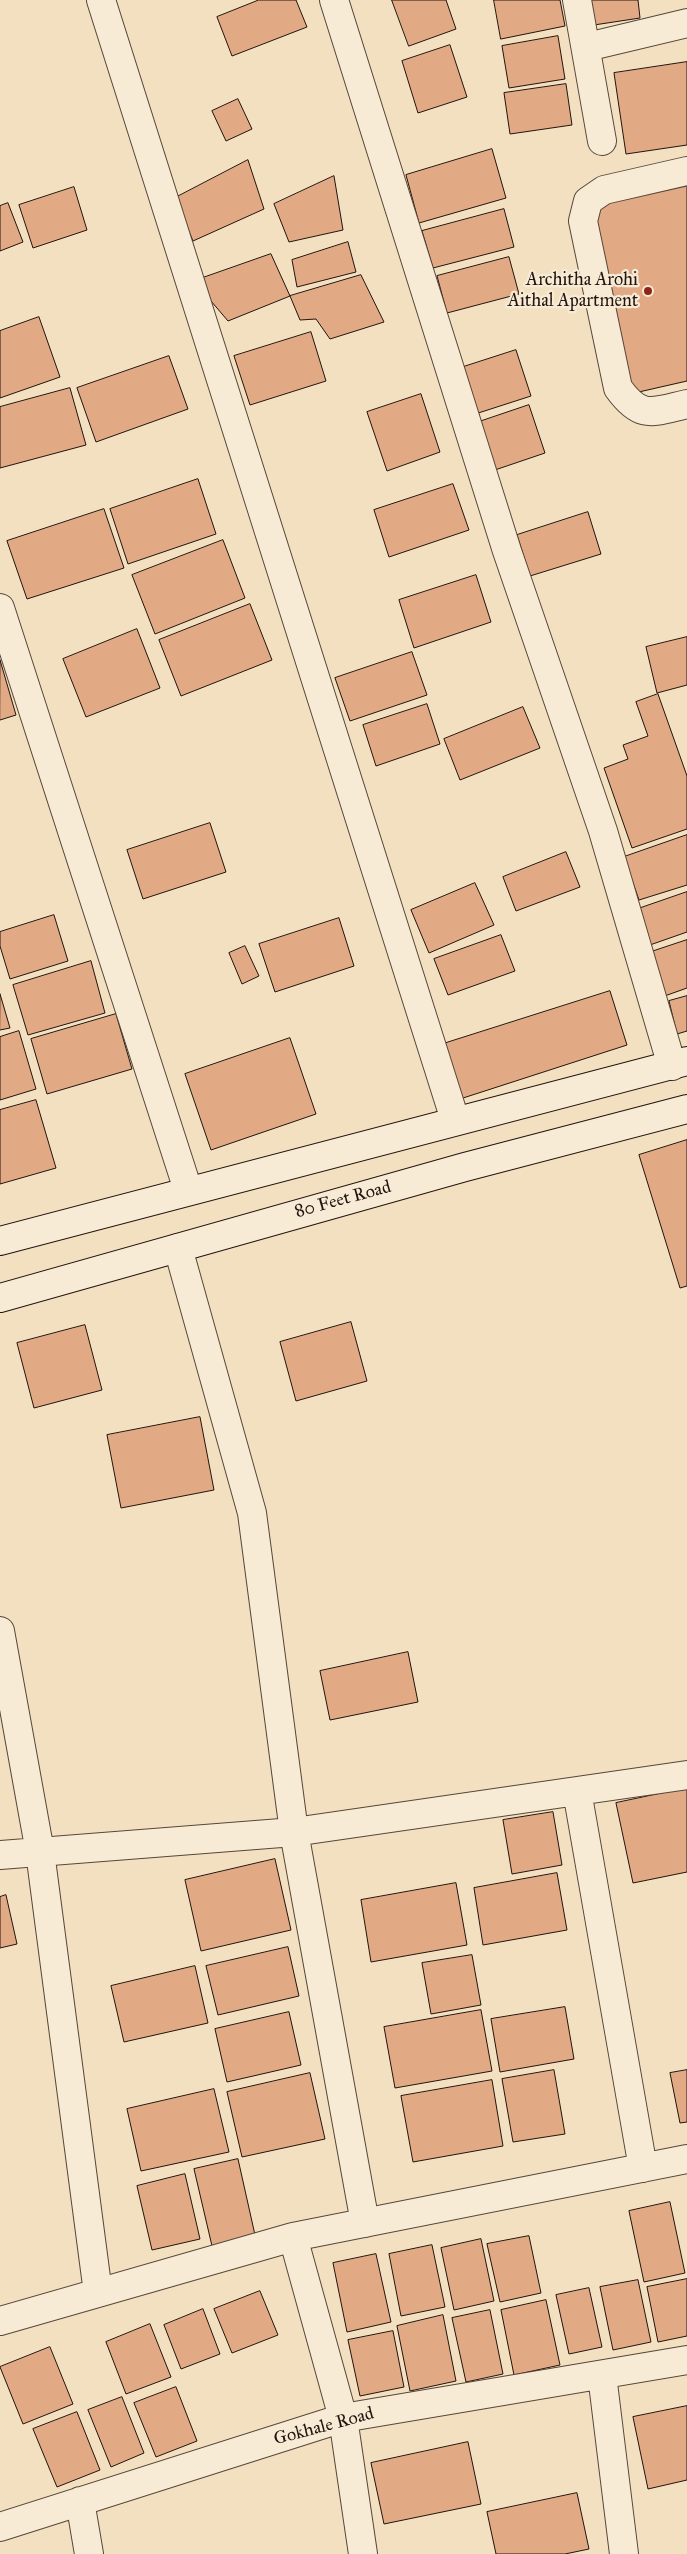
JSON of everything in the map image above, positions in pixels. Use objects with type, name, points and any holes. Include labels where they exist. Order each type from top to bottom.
[{"type":"street","points":[[101,0],[455,1120]]},
{"type":"street","points":[[0,1241],[455,1120],[679,1063],[603,831],[507,551],[334,0]]},
{"type":"street","points":[[577,0],[587,47],[602,141]]},
{"type":"street","points":[[587,47],[687,23]]},
{"type":"street","points":[[687,171],[604,190],[588,201],[583,220],[618,388],[631,406],[652,412],[687,404]]},
{"type":"street","points":[[0,608],[188,1190]]},
{"type":"street","name":"80 Feet Road","points":[[0,1298],[465,1167],[687,1109]]},
{"type":"street","points":[[178,1248],[252,1513],[294,1832],[365,2223]]},
{"type":"street","points":[[0,1631],[40,1852],[98,2293]]},
{"type":"street","points":[[0,1855],[294,1832],[687,1775]]},
{"type":"street","points":[[577,1791],[643,2168]]},
{"type":"street","points":[[0,2321],[293,2237],[687,2159]]},
{"type":"street","points":[[293,2237],[343,2418],[363,2554]]},
{"type":"street","name":"Gokhale Road","points":[[0,2527],[343,2418],[687,2360]]},
{"type":"street","points":[[602,2375],[624,2554]]},
{"type":"street","points":[[80,2501],[89,2554]]},
{"type":"building","points":[[259,0],[296,0],[307,27],[232,56],[217,17]]},
{"type":"building","points":[[392,0],[446,0],[456,29],[409,46]]},
{"type":"building","points":[[494,0],[560,0],[565,26],[501,39]]},
{"type":"building","points":[[590,0],[638,0],[640,18],[594,25]]},
{"type":"building","points":[[558,36],[565,79],[509,88],[502,46]]},
{"type":"building","points":[[450,45],[467,97],[418,113],[402,61]]},
{"type":"building","points":[[687,62],[687,145],[626,154],[614,73]]},
{"type":"building","points":[[566,84],[572,125],[510,134],[504,93]]},
{"type":"building","points":[[238,99],[252,129],[226,141],[212,111]]},
{"type":"building","points":[[492,149],[506,198],[419,223],[406,175]]},
{"type":"building","points":[[248,160],[264,209],[193,241],[175,198]]},
{"type":"building","points":[[334,176],[343,230],[289,242],[274,204]]},
{"type":"building","name":"Architha Arohi Aithal Apartment","points":[[687,181],[687,381],[630,394],[591,201]]},
{"type":"building","points":[[74,187],[87,230],[33,248],[19,205]]},
{"type":"building","points":[[8,203],[23,242],[0,251],[0,206]]},
{"type":"building","points":[[504,209],[514,247],[433,268],[422,231]]},
{"type":"building","points":[[348,242],[356,272],[297,287],[292,260]]},
{"type":"building","points":[[271,254],[290,296],[228,321],[194,281]]},
{"type":"building","points":[[509,257],[519,294],[447,313],[437,276]]},
{"type":"building","points":[[361,275],[384,322],[330,339],[316,319],[300,320],[290,296]]},
{"type":"building","points":[[39,317],[60,377],[0,398],[0,331]]},
{"type":"building","points":[[311,332],[326,381],[250,405],[234,356]]},
{"type":"building","points":[[516,350],[531,396],[469,416],[454,370]]},
{"type":"building","points":[[169,356],[188,409],[96,442],[77,388]]},
{"type":"building","points":[[70,388],[86,445],[0,468],[0,407]]},
{"type":"building","points":[[421,394],[440,452],[387,471],[367,412]]},
{"type":"building","points":[[529,405],[545,453],[486,473],[470,425]]},
{"type":"building","points":[[198,479],[216,534],[128,564],[110,509]]},
{"type":"building","points":[[453,484],[469,530],[389,557],[374,510]]},
{"type":"building","points":[[104,509],[124,568],[27,599],[7,541]]},
{"type":"building","points":[[588,512],[601,554],[530,576],[517,535]]},
{"type":"building","points":[[223,540],[245,598],[155,634],[132,575]]},
{"type":"building","points":[[476,575],[491,622],[414,648],[399,600]]},
{"type":"building","points":[[250,604],[272,660],[181,696],[159,640]]},
{"type":"building","points":[[137,629],[160,688],[86,717],[63,659]]},
{"type":"building","points":[[687,637],[687,685],[657,693],[646,647]]},
{"type":"building","points":[[412,652],[427,695],[350,721],[335,678]]},
{"type":"building","points":[[0,660],[16,715],[0,720]]},
{"type":"building","points":[[658,694],[687,776],[687,829],[632,848],[604,768],[628,759],[623,745],[648,736],[636,702]]},
{"type":"building","points":[[427,704],[440,744],[376,766],[363,725]]},
{"type":"building","points":[[523,707],[540,748],[460,780],[444,739]]},
{"type":"building","points":[[210,823],[226,872],[143,899],[127,850]]},
{"type":"building","points":[[687,835],[687,885],[639,900],[624,857]]},
{"type":"building","points":[[566,852],[580,887],[516,911],[503,877]]},
{"type":"building","points":[[475,883],[494,925],[429,953],[411,910]]},
{"type":"building","points":[[687,892],[687,932],[647,946],[635,910]]},
{"type":"building","points":[[54,915],[68,961],[10,979],[0,946],[0,932]]},
{"type":"building","points":[[339,918],[354,966],[275,992],[259,944]]},
{"type":"building","points":[[501,935],[515,971],[448,995],[434,959]]},
{"type":"building","points":[[687,940],[687,988],[659,998],[645,954]]},
{"type":"building","points":[[245,946],[259,976],[242,984],[229,953]]},
{"type":"building","points":[[91,961],[105,1013],[28,1035],[13,985]]},
{"type":"building","points":[[610,991],[627,1045],[460,1099],[443,1044]]},
{"type":"building","points":[[0,994],[10,1028],[0,1030]]},
{"type":"building","points":[[687,996],[687,1031],[677,1034],[669,1001]]},
{"type":"building","points":[[116,1014],[132,1069],[47,1094],[31,1039]]},
{"type":"building","points":[[19,1031],[36,1089],[0,1100],[0,1037]]},
{"type":"building","points":[[290,1038],[316,1114],[211,1150],[185,1074]]},
{"type":"building","points":[[36,1100],[56,1168],[0,1184],[0,1110]]},
{"type":"building","points":[[687,1140],[687,1286],[680,1288],[639,1155]]},
{"type":"building","points":[[351,1322],[367,1381],[296,1401],[280,1342]]},
{"type":"building","points":[[85,1325],[102,1390],[34,1408],[17,1343]]},
{"type":"building","points":[[200,1417],[214,1490],[121,1508],[107,1435]]},
{"type":"building","points":[[408,1652],[418,1702],[330,1720],[320,1671]]},
{"type":"building","points":[[687,1788],[687,1872],[633,1883],[616,1803]]},
{"type":"building","points":[[553,1812],[562,1865],[512,1874],[503,1820]]},
{"type":"building","points":[[275,1859],[291,1930],[201,1951],[185,1880]]},
{"type":"building","points":[[557,1873],[567,1930],[483,1945],[474,1888]]},
{"type":"building","points":[[456,1883],[467,1945],[371,1962],[361,1900]]},
{"type":"building","points":[[6,1895],[17,1944],[0,1948],[0,1897]]},
{"type":"building","points":[[288,1947],[299,1996],[218,2015],[206,1966]]},
{"type":"building","points":[[472,1955],[481,2005],[431,2014],[422,1963]]},
{"type":"building","points":[[195,1966],[208,2023],[124,2042],[111,1986]]},
{"type":"building","points":[[565,2007],[574,2059],[500,2072],[491,2019]]},
{"type":"building","points":[[481,2010],[492,2071],[395,2088],[384,2027]]},
{"type":"building","points":[[289,2012],[301,2065],[227,2082],[215,2029]]},
{"type":"building","points":[[554,2070],[565,2134],[513,2142],[502,2079]]},
{"type":"building","points":[[687,2070],[687,2122],[680,2123],[670,2073]]},
{"type":"building","points":[[310,2073],[325,2139],[242,2157],[227,2092]]},
{"type":"building","points":[[492,2080],[503,2146],[413,2162],[401,2096]]},
{"type":"building","points":[[214,2089],[229,2152],[141,2171],[127,2109]]},
{"type":"building","points":[[238,2159],[255,2235],[212,2246],[194,2169]]},
{"type":"building","points":[[185,2174],[200,2239],[152,2250],[137,2186]]},
{"type":"building","points":[[670,2202],[685,2273],[644,2282],[629,2211]]},
{"type":"building","points":[[529,2236],[541,2293],[500,2302],[487,2244]]},
{"type":"building","points":[[481,2239],[494,2301],[454,2310],[441,2248]]},
{"type":"building","points":[[432,2245],[445,2307],[401,2316],[389,2254]]},
{"type":"building","points":[[376,2254],[391,2322],[347,2332],[333,2263]]},
{"type":"building","points":[[687,2279],[687,2336],[658,2342],[647,2287]]},
{"type":"building","points":[[638,2280],[651,2342],[613,2350],[600,2287]]},
{"type":"building","points":[[589,2288],[602,2347],[569,2354],[556,2295]]},
{"type":"building","points":[[260,2291],[278,2335],[232,2353],[214,2309]]},
{"type":"building","points":[[546,2300],[560,2365],[514,2375],[501,2310]]},
{"type":"building","points":[[203,2309],[220,2354],[181,2369],[164,2325]]},
{"type":"building","points":[[490,2310],[503,2374],[466,2382],[452,2318]]},
{"type":"building","points":[[443,2315],[456,2381],[410,2391],[397,2326]]},
{"type":"building","points":[[150,2324],[171,2377],[126,2394],[106,2342]]},
{"type":"building","points":[[393,2331],[404,2387],[360,2396],[348,2340]]},
{"type":"building","points":[[50,2347],[73,2404],[23,2424],[0,2367]]},
{"type":"building","points":[[176,2387],[197,2441],[156,2457],[134,2403]]},
{"type":"building","points":[[122,2397],[144,2453],[111,2467],[88,2410]]},
{"type":"building","points":[[687,2406],[687,2480],[648,2489],[633,2417]]},
{"type":"building","points":[[77,2412],[100,2470],[57,2487],[33,2429]]},
{"type":"building","points":[[468,2442],[481,2504],[384,2524],[371,2463]]},
{"type":"building","points":[[577,2493],[589,2549],[565,2554],[496,2554],[487,2512]]},
{"type":"place","name":"Architha Arohi Aithal Apartment","points":[[648,291]]}]
